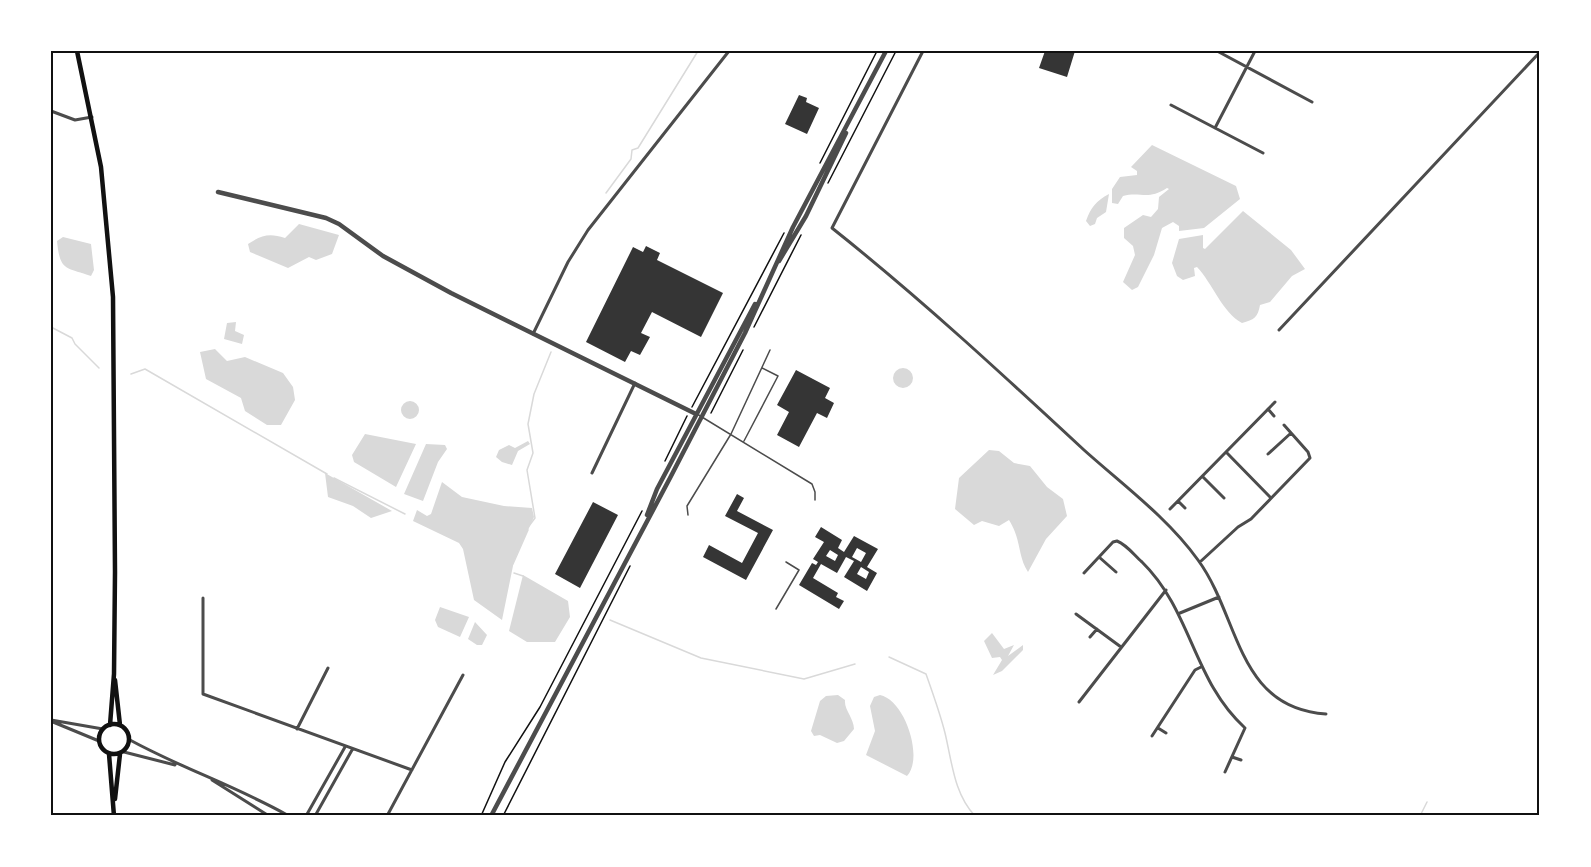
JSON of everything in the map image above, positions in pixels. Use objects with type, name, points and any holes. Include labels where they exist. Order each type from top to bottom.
[{"type":"main road","points":[[76,51],[92,117],[105,201],[113,297],[116,380],[114,674],[110,725]]},
{"type":"main road","points":[[113,807],[122,753],[130,740],[129,734],[120,725],[114,674]]},
{"type":"main road","points":[[114,816],[109,754],[99,741],[103,729],[110,725],[120,725]]},
{"type":"main road","points":[[109,754],[122,753]]},
{"type":"street","points":[[533,334],[568,262],[588,230],[729,51]]},
{"type":"street","points":[[495,816],[500,802],[645,520],[657,489],[699,415],[743,323],[763,292],[814,184],[853,117],[886,51]]},
{"type":"street","points":[[923,51],[832,228],[878,265],[1018,389],[1174,531],[1200,562],[1255,677],[1271,694],[1292,707],[1311,713],[1326,714]]},
{"type":"street","points":[[1217,51],[1312,102]]},
{"type":"street","points":[[1215,128],[1255,51]]},
{"type":"street","points":[[1279,330],[1540,52]]},
{"type":"street","points":[[1171,105],[1263,153]]},
{"type":"street","points":[[51,111],[75,120],[92,117]]},
{"type":"street","points":[[218,192],[333,221],[383,256],[533,334],[699,415]]},
{"type":"street","points":[[592,473],[635,384]]},
{"type":"street","points":[[1170,509],[1227,453],[1230,445],[1275,402]]},
{"type":"street","points":[[1268,409],[1274,416]]},
{"type":"street","points":[[1200,562],[1238,527],[1251,519],[1310,458],[1308,452],[1284,425]]},
{"type":"street","points":[[1268,454],[1291,433]]},
{"type":"street","points":[[1227,453],[1270,497]]},
{"type":"street","points":[[1203,477],[1224,498]]},
{"type":"street","points":[[1178,501],[1185,508]]},
{"type":"street","points":[[1084,573],[1113,542],[1123,543],[1154,574],[1166,590],[1180,613],[1201,667],[1216,696],[1245,728],[1225,772]]},
{"type":"street","points":[[1099,556],[1116,572]]},
{"type":"street","points":[[1079,702],[1166,590]]},
{"type":"street","points":[[1180,613],[1218,597]]},
{"type":"street","points":[[203,598],[204,694],[352,750],[412,770]]},
{"type":"street","points":[[1076,614],[1120,647]]},
{"type":"street","points":[[1090,637],[1096,629]]},
{"type":"street","points":[[1152,736],[1195,670],[1201,667]]},
{"type":"street","points":[[297,729],[328,668]]},
{"type":"street","points":[[387,816],[463,675]]},
{"type":"street","points":[[51,721],[103,729]]},
{"type":"street","points":[[51,721],[99,741]]},
{"type":"street","points":[[1158,728],[1166,733]]},
{"type":"street","points":[[130,740],[179,766],[211,779],[270,816]]},
{"type":"street","points":[[306,816],[345,747]]},
{"type":"street","points":[[315,816],[352,750]]},
{"type":"street","points":[[122,753],[179,766]]},
{"type":"street","points":[[1232,757],[1241,760]]},
{"type":"street","points":[[211,779],[225,782],[289,816]]},
{"type":"street","points":[[490,816],[500,802]]},
{"type":"lane","points":[[688,515],[687,506],[731,434],[770,350]]},
{"type":"lane","points":[[743,441],[778,376],[761,368]]},
{"type":"lane","points":[[699,415],[812,484],[815,500]]},
{"type":"lane","points":[[776,609],[799,570],[786,562]]},
{"type":"shaded area","points":[[1152,145],[1236,186],[1240,199],[1204,228],[1179,231],[1179,226],[1173,222],[1162,228],[1154,255],[1138,287],[1132,290],[1123,282],[1135,255],[1133,246],[1124,238],[1124,228],[1143,215],[1151,217],[1158,209],[1159,197],[1169,189],[1149,195],[1123,196],[1118,204],[1112,203],[1112,189],[1120,177],[1137,175],[1137,171],[1131,167]]},
{"type":"shaded area","points":[[1109,194],[1106,212],[1090,226],[1086,221],[1092,208]]},
{"type":"shaded area","points":[[1243,211],[1291,250],[1305,269],[1292,276],[1270,302],[1260,305],[1255,317],[1242,323],[1223,305],[1197,267],[1194,268],[1195,276],[1183,280],[1177,276],[1172,263],[1179,239],[1203,235],[1203,248],[1205,249]]},
{"type":"shaded area","points":[[299,224],[339,235],[332,254],[316,260],[309,257],[288,268],[250,252],[248,244],[253,241],[270,235],[285,238]]},
{"type":"shaded area","points":[[63,237],[91,244],[94,270],[91,276],[70,269],[62,263],[57,241]]},
{"type":"shaded area","points":[[236,322],[235,331],[244,335],[242,344],[224,339],[227,323]]},
{"type":"shaded area","points":[[215,349],[227,361],[245,357],[283,373],[293,387],[295,400],[281,425],[267,425],[245,411],[241,398],[206,379],[200,352]]},
{"type":"shaded area","points":[[903,368],[910,371],[913,378],[910,385],[903,388],[896,385],[893,378],[896,371]]},
{"type":"shaded area","points":[[410,401],[416,404],[419,410],[416,416],[410,419],[404,416],[401,410],[404,404]]},
{"type":"shaded area","points":[[365,434],[416,444],[396,487],[354,462],[352,455]]},
{"type":"shaded area","points":[[528,441],[530,444],[518,451],[512,465],[496,457],[499,450],[509,445],[515,448]]},
{"type":"shaded area","points":[[426,444],[445,445],[447,449],[438,462],[423,501],[404,494]]},
{"type":"shaded area","points":[[989,450],[999,451],[1014,463],[1030,466],[1047,487],[1063,499],[1067,516],[1046,539],[1028,572],[1009,520],[999,526],[982,521],[974,525],[955,509],[959,478]]},
{"type":"shaded area","points":[[325,473],[392,511],[371,518],[353,506],[328,497]]},
{"type":"shaded area","points":[[442,482],[462,497],[504,506],[532,508],[534,517],[514,561],[502,620],[474,600],[463,549],[459,543],[413,521],[417,510],[427,516],[431,514]]},
{"type":"shaded area","points":[[523,575],[568,601],[570,617],[555,642],[527,642],[509,631]]},
{"type":"shaded area","points":[[440,607],[469,617],[460,637],[438,627],[435,620]]},
{"type":"shaded area","points":[[475,622],[487,635],[482,645],[477,645],[468,639]]},
{"type":"shaded area","points":[[992,633],[1004,649],[1014,645],[1008,656],[1023,645],[1023,650],[1002,671],[993,675],[1002,660],[1000,657],[992,658],[984,641]]},
{"type":"shaded area","points":[[838,695],[845,700],[854,729],[844,741],[837,743],[820,735],[814,736],[811,731],[820,701],[826,696]]},
{"type":"shaded area","points":[[880,695],[889,699],[897,707],[909,731],[913,744],[913,756],[912,768],[907,776],[866,755],[875,731],[870,706],[874,697]]},
{"type":"building","points":[[1045,51],[1075,51],[1067,77],[1039,68]]},
{"type":"building","points":[[799,95],[807,98],[806,102],[819,108],[807,134],[785,124]]},
{"type":"building","points":[[646,246],[660,253],[657,260],[723,293],[701,337],[652,312],[641,333],[650,337],[640,355],[631,351],[625,362],[586,342],[633,247],[643,252]]},
{"type":"building","points":[[796,370],[830,388],[825,398],[834,403],[827,418],[817,413],[799,447],[777,435],[789,412],[777,405]]},
{"type":"building","points":[[737,494],[744,498],[737,511],[773,530],[746,580],[703,557],[709,545],[742,563],[758,533],[725,516]]},
{"type":"building","points":[[593,502],[618,515],[580,588],[555,574]]},
{"type":"building","points":[[821,527],[842,540],[838,548],[844,552],[854,536],[878,549],[867,567],[877,573],[867,591],[844,577],[854,561],[846,557],[837,573],[821,564],[813,578],[838,593],[836,597],[844,601],[839,609],[799,585],[812,563],[816,565],[818,562],[813,559],[824,542],[815,537]],"holes":[[[857,548],[866,553],[861,562],[852,557]],[[830,550],[838,555],[835,561],[826,556]],[[861,567],[869,572],[866,579],[857,574]]]},
{"type":"waterway","points":[[606,193],[631,159],[632,150],[638,148],[698,51]]},
{"type":"waterway","points":[[51,327],[72,338],[99,368]]},
{"type":"waterway","points":[[529,526],[535,518],[527,470],[533,453],[528,424],[534,394],[551,352]]},
{"type":"waterway","points":[[131,374],[145,369],[327,474]]},
{"type":"waterway","points":[[334,478],[405,514]]},
{"type":"waterway","points":[[513,564],[528,530]]},
{"type":"waterway","points":[[514,573],[523,576]]},
{"type":"waterway","points":[[610,620],[701,658],[804,679],[855,664]]},
{"type":"waterway","points":[[889,657],[926,674],[943,726],[958,788],[975,816]]},
{"type":"waterway","points":[[1420,816],[1427,802]]}]
